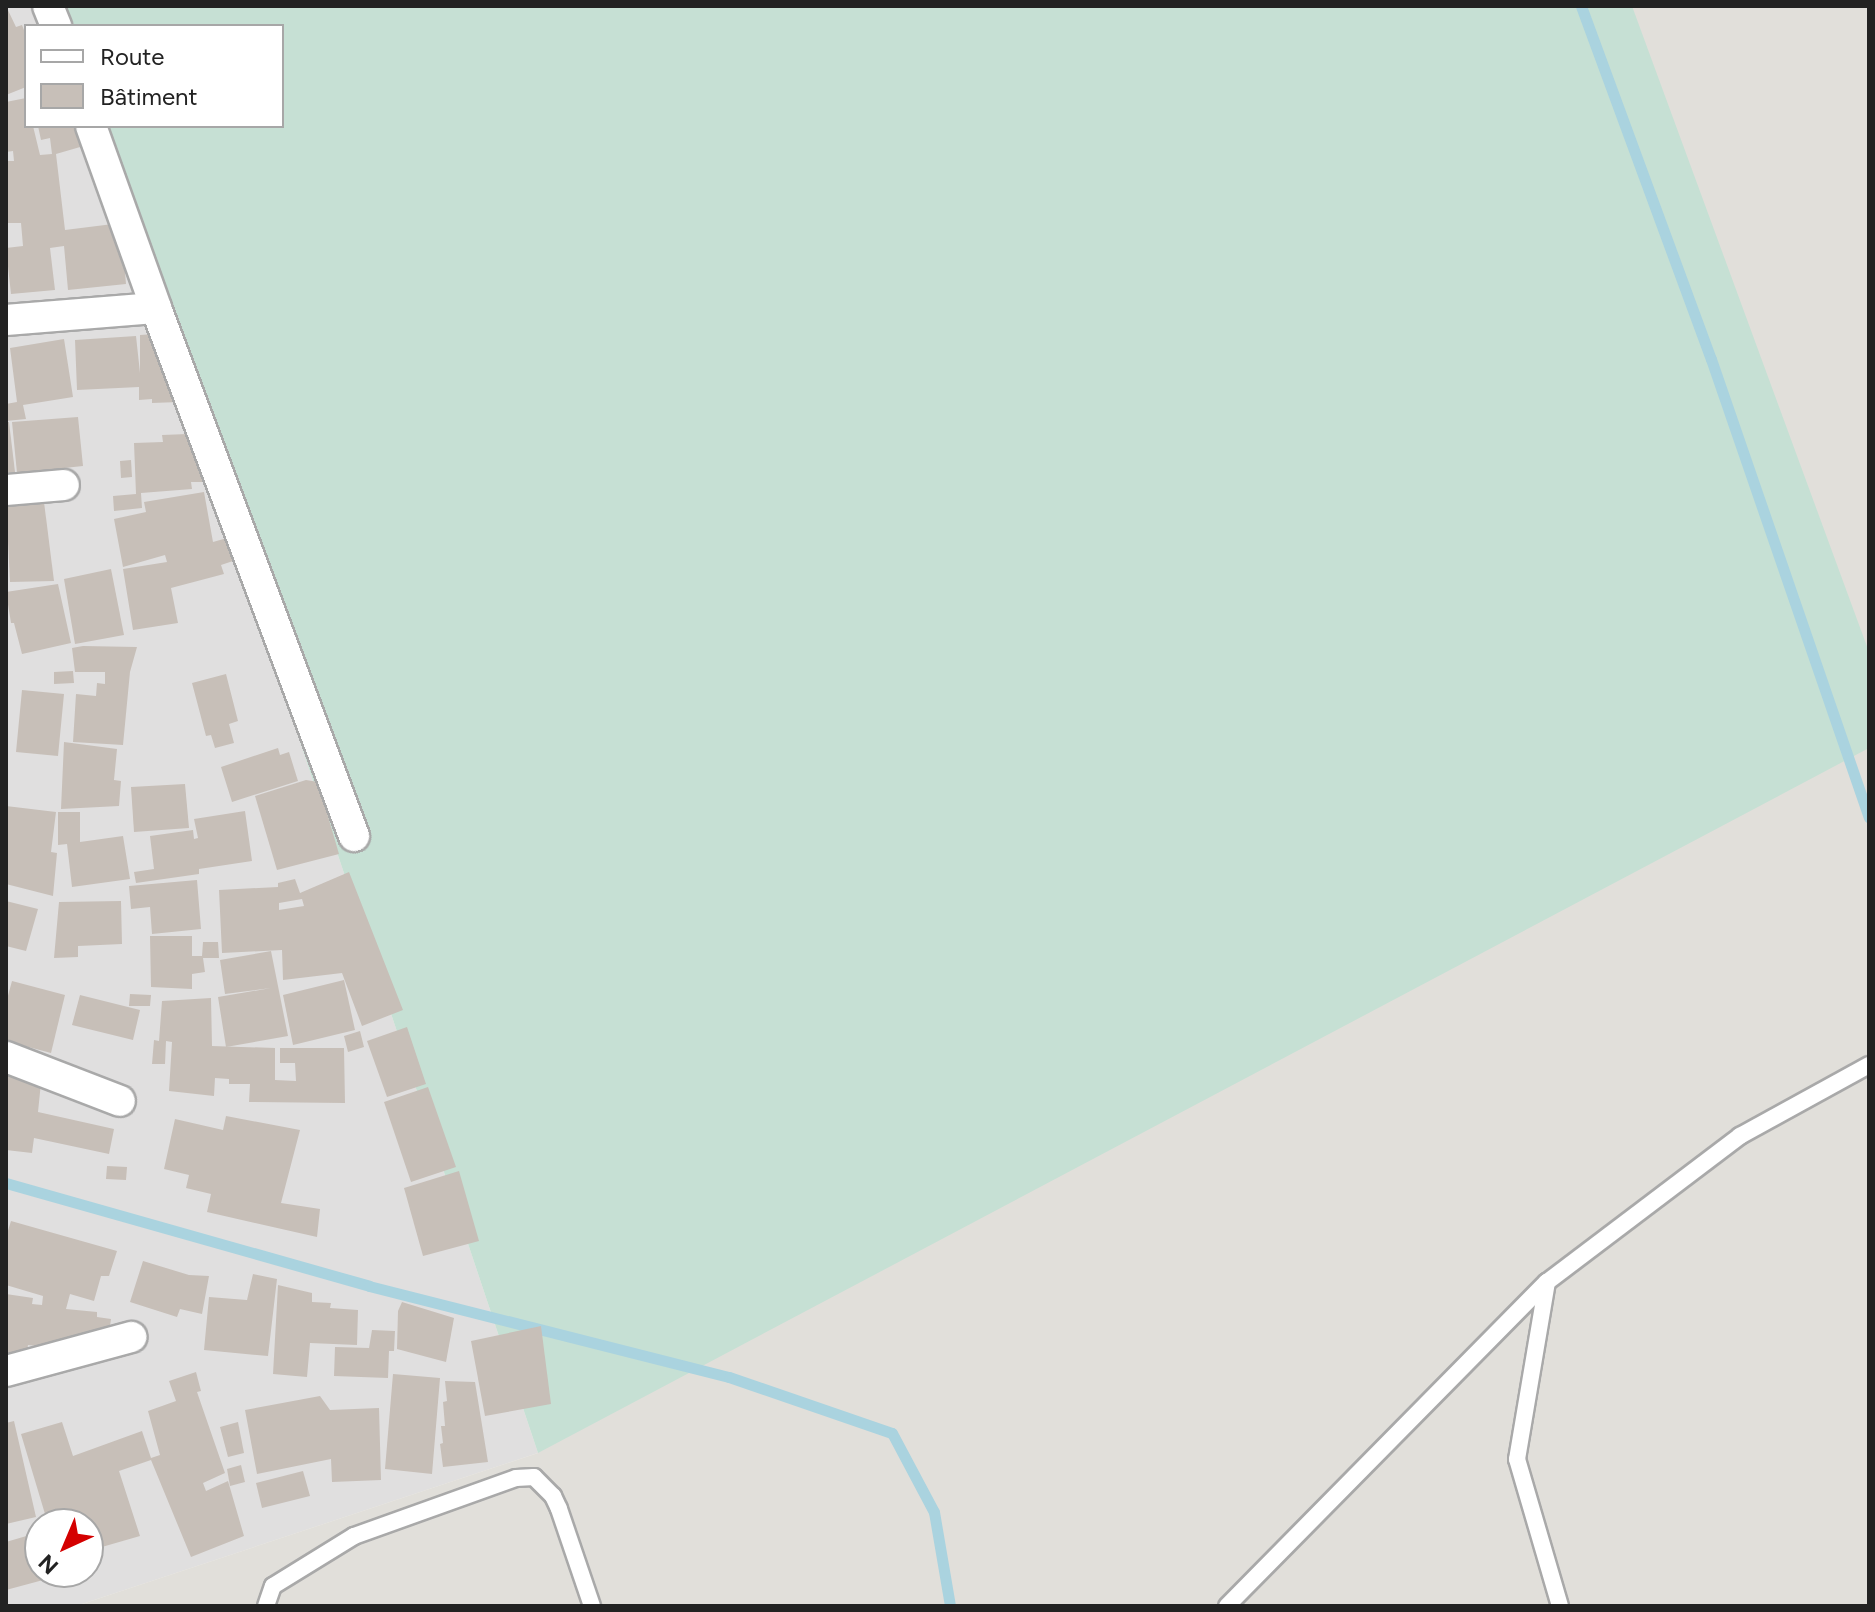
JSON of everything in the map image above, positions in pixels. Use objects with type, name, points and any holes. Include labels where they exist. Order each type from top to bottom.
[{"type":"street","points":[[92,128],[354,836]]},
{"type":"street","points":[[6,320],[156,308]]},
{"type":"street","points":[[6,490],[64,485]]},
{"type":"street","points":[[6,1057],[120,1101]]},
{"type":"street","points":[[6,1371],[131,1337]]},
{"type":"lane","points":[[1227,1606],[1547,1282],[1740,1136],[1869,1065]]},
{"type":"lane","points":[[1547,1282],[1517,1459],[1560,1606]]},
{"type":"lane","points":[[266,1606],[273,1586],[354,1536],[516,1478],[534,1477],[553,1496],[559,1509],[592,1606]]},
{"type":"shaded area","points":[[6,6],[54,6],[59,24],[24,24],[24,128],[95,128],[538,1453],[76,1606],[6,1606]]},
{"type":"shaded area","points":[[72,6],[1869,6],[1869,1606],[76,1606],[538,1453],[581,1312],[283,128],[284,24]]},
{"type":"green space","points":[[54,6],[1632,6],[1869,652],[1869,748],[538,1453],[95,128],[284,128],[284,24],[59,24]]},
{"type":"building","points":[[6,6],[16,27],[22,25],[24,30],[24,88],[6,95]]},
{"type":"building","points":[[24,98],[24,128],[33,128],[40,155],[52,154],[50,138],[41,140],[38,128],[83,128],[87,145],[56,154],[65,230],[121,223],[126,284],[68,290],[64,246],[50,248],[55,290],[11,294],[6,248],[23,246],[21,223],[6,223],[6,161],[14,161],[13,151],[6,152],[6,102]]},
{"type":"building","points":[[155,334],[179,402],[139,400],[139,387],[77,390],[75,340],[136,336],[140,373],[140,335]]},
{"type":"building","points":[[64,339],[73,397],[23,405],[26,419],[6,421],[6,404],[17,402],[10,348]]},
{"type":"building","points":[[78,417],[83,466],[17,473],[12,422]]},
{"type":"building","points":[[6,422],[9,422],[15,472],[6,473]]},
{"type":"building","points":[[188,434],[188,441],[203,440],[208,482],[191,482],[192,489],[141,493],[142,508],[114,511],[113,496],[136,494],[134,443],[163,442],[162,435]]},
{"type":"building","points":[[131,460],[132,477],[121,478],[120,461]]},
{"type":"building","points":[[204,492],[213,542],[227,538],[233,561],[221,565],[224,574],[171,588],[178,623],[133,630],[123,569],[167,562],[165,555],[123,567],[114,519],[146,512],[144,502]]},
{"type":"building","points":[[43,494],[54,581],[10,582],[6,500]]},
{"type":"building","points":[[111,569],[124,635],[75,644],[64,579]]},
{"type":"building","points":[[58,584],[71,643],[22,654],[14,623],[11,623],[6,592]]},
{"type":"building","points":[[137,647],[130,672],[123,745],[73,742],[76,694],[96,696],[97,683],[105,684],[105,672],[75,672],[72,648]]},
{"type":"building","points":[[73,671],[74,683],[54,684],[54,672]]},
{"type":"building","points":[[226,674],[238,721],[229,724],[234,743],[215,748],[211,735],[206,736],[192,683]]},
{"type":"building","points":[[22,690],[64,694],[58,756],[16,752]]},
{"type":"building","points":[[64,742],[117,749],[114,780],[121,781],[119,806],[61,809]]},
{"type":"building","points":[[278,748],[280,755],[289,752],[298,781],[232,802],[221,767]]},
{"type":"building","points":[[306,780],[318,782],[339,854],[277,870],[255,796]]},
{"type":"building","points":[[185,784],[189,828],[134,832],[131,787]]},
{"type":"building","points":[[6,806],[56,812],[51,852],[57,853],[53,896],[6,884]]},
{"type":"building","points":[[245,811],[252,861],[199,869],[199,874],[136,883],[134,872],[154,869],[150,836],[193,830],[194,839],[198,838],[194,819]]},
{"type":"building","points":[[58,812],[80,812],[80,842],[123,836],[130,879],[72,887],[67,844],[58,845]]},
{"type":"building","points":[[349,872],[403,1010],[362,1026],[342,973],[283,980],[282,950],[222,953],[219,890],[278,887],[278,883],[295,879],[300,893]],"holes":[[[302,899],[304,906],[279,910],[279,903]]]},
{"type":"building","points":[[197,880],[201,929],[152,934],[150,907],[131,909],[129,886]]},
{"type":"building","points":[[6,901],[38,909],[26,951],[6,946]]},
{"type":"building","points":[[121,901],[122,944],[78,946],[78,957],[54,958],[59,902]]},
{"type":"building","points":[[150,936],[192,936],[192,956],[202,956],[203,942],[218,942],[219,958],[203,958],[205,972],[192,974],[192,989],[151,987]]},
{"type":"building","points":[[271,951],[288,1036],[226,1047],[218,997],[271,988],[225,994],[220,960]]},
{"type":"building","points":[[344,980],[355,1030],[293,1045],[283,995]]},
{"type":"building","points":[[12,981],[65,995],[51,1053],[6,1041],[6,1003]]},
{"type":"building","points":[[130,994],[151,995],[150,1006],[129,1006]]},
{"type":"building","points":[[80,995],[140,1010],[133,1040],[72,1025]]},
{"type":"building","points":[[211,998],[212,1046],[275,1048],[275,1080],[296,1081],[295,1063],[280,1063],[280,1048],[344,1048],[345,1103],[249,1102],[250,1084],[229,1084],[229,1079],[215,1078],[214,1096],[169,1091],[172,1042],[166,1041],[165,1064],[152,1064],[154,1040],[159,1041],[162,1001]]},
{"type":"building","points":[[407,1027],[426,1084],[387,1097],[367,1041]]},
{"type":"building","points":[[360,1031],[364,1047],[348,1052],[344,1036]]},
{"type":"building","points":[[6,1062],[42,1073],[38,1112],[114,1129],[109,1154],[34,1138],[32,1153],[6,1150]]},
{"type":"building","points":[[428,1087],[456,1167],[411,1182],[384,1102]]},
{"type":"building","points":[[226,1116],[300,1130],[281,1203],[320,1209],[317,1237],[207,1212],[211,1194],[186,1188],[189,1175],[164,1169],[175,1119],[223,1130]]},
{"type":"building","points":[[107,1166],[127,1167],[126,1180],[106,1179]]},
{"type":"building","points":[[459,1171],[479,1241],[423,1256],[404,1188]]},
{"type":"building","points":[[11,1221],[117,1251],[109,1276],[101,1276],[94,1301],[70,1294],[66,1309],[97,1312],[97,1317],[111,1319],[108,1340],[93,1352],[28,1345],[25,1365],[6,1362],[6,1294],[33,1298],[32,1304],[42,1305],[43,1296],[6,1285],[6,1237]]},
{"type":"building","points":[[143,1261],[189,1275],[209,1276],[202,1314],[180,1309],[177,1317],[130,1302]]},
{"type":"building","points":[[253,1274],[277,1279],[268,1356],[204,1350],[209,1297],[247,1300]]},
{"type":"building","points":[[278,1285],[312,1293],[312,1302],[331,1303],[330,1308],[358,1310],[357,1345],[310,1343],[307,1377],[273,1374]]},
{"type":"building","points":[[402,1302],[454,1318],[446,1362],[397,1349],[398,1311]]},
{"type":"building","points":[[541,1326],[551,1404],[485,1416],[471,1341]]},
{"type":"building","points":[[372,1330],[395,1331],[394,1351],[389,1351],[388,1378],[334,1376],[335,1347],[369,1348]]},
{"type":"building","points":[[196,1372],[201,1391],[197,1392],[225,1473],[203,1483],[206,1491],[228,1481],[244,1536],[191,1557],[151,1460],[119,1471],[140,1536],[104,1546],[104,1508],[43,1508],[21,1434],[62,1422],[73,1456],[142,1431],[151,1458],[160,1455],[148,1411],[176,1401],[169,1381]]},
{"type":"building","points":[[393,1374],[440,1378],[432,1474],[385,1469]]},
{"type":"building","points":[[445,1381],[475,1382],[488,1462],[443,1467],[440,1444],[443,1443],[441,1426],[445,1426],[443,1402],[447,1401]]},
{"type":"building","points":[[320,1396],[330,1410],[379,1408],[381,1480],[332,1482],[331,1459],[257,1474],[245,1410]]},
{"type":"building","points":[[14,1421],[34,1508],[24,1508],[24,1520],[6,1524],[6,1423]]},
{"type":"building","points":[[238,1422],[244,1453],[228,1457],[220,1427]]},
{"type":"building","points":[[241,1465],[245,1482],[230,1486],[227,1469]]},
{"type":"building","points":[[303,1471],[310,1496],[262,1508],[256,1483]]},
{"type":"building","points":[[24,1537],[24,1585],[6,1590],[6,1542]]},
{"type":"waterway","points":[[1581,6],[1711,359],[1869,818]]},
{"type":"waterway","points":[[6,1183],[369,1286],[729,1377],[892,1433],[934,1512],[950,1606]]}]
